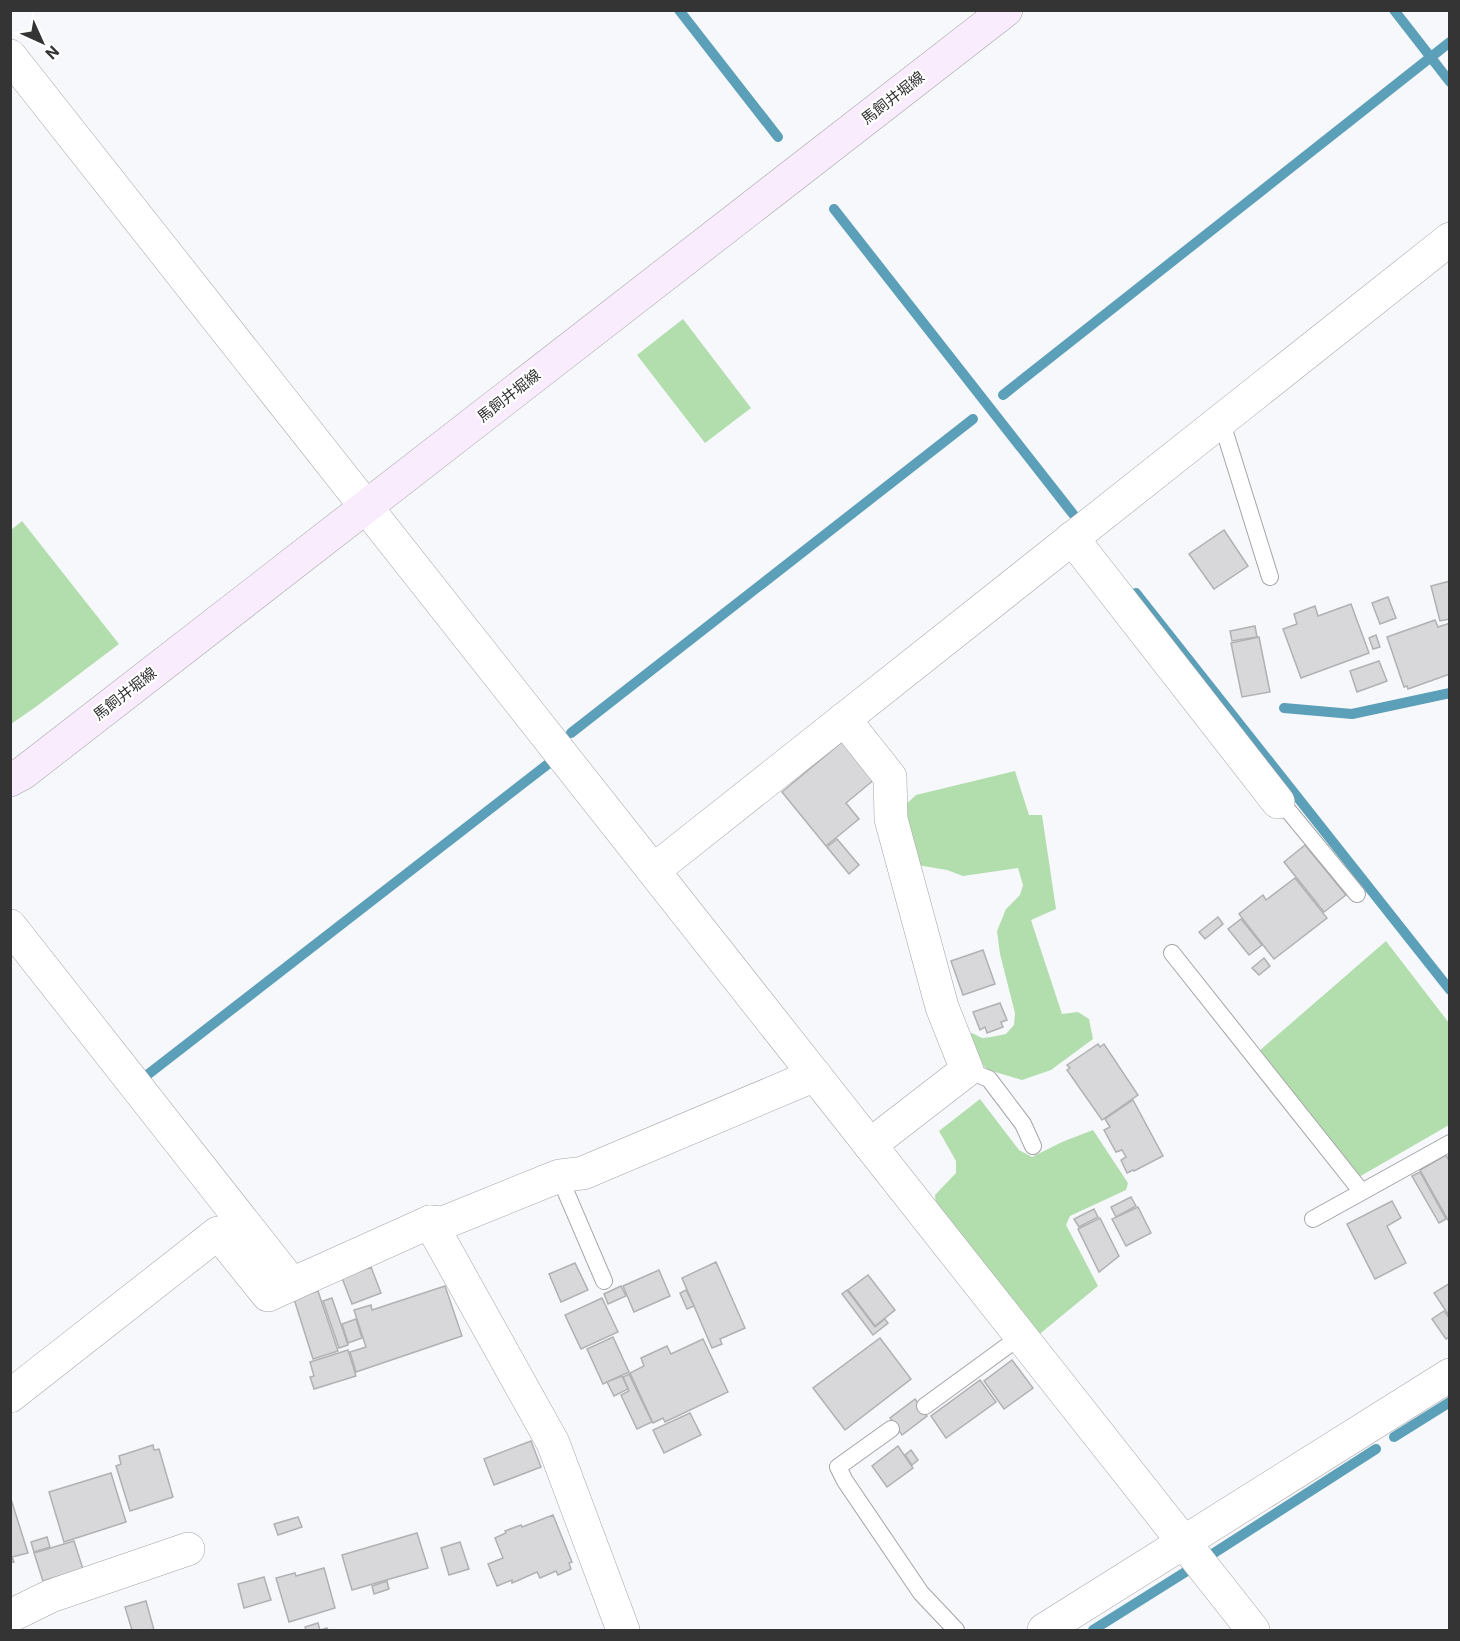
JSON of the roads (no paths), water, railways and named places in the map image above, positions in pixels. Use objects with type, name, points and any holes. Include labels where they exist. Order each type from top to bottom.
[{"type":"main road","name":"馬飼井堀線","points":[[10,780],[23,773],[1006,10]]},
{"type":"street","points":[[10,56],[1253,1630]]},
{"type":"street","points":[[654,870],[1449,239]]},
{"type":"street","points":[[1072,538],[1278,802]]},
{"type":"street","points":[[844,719],[890,777],[891,819],[942,1007],[967,1070],[870,1145]]},
{"type":"street","points":[[10,926],[292,1284]]},
{"type":"street","points":[[10,1396],[218,1233],[268,1295],[430,1222],[443,1223],[559,1176],[583,1173],[815,1075]]},
{"type":"street","points":[[430,1222],[554,1443],[623,1630]]},
{"type":"street","points":[[1044,1630],[1449,1375]]},
{"type":"street","points":[[10,1616],[51,1596],[188,1549]]},
{"type":"lane","points":[[1221,420],[1270,577]]},
{"type":"lane","points":[[1278,802],[1282,803],[1357,894]]},
{"type":"lane","points":[[1172,953],[1361,1191]]},
{"type":"lane","points":[[967,1070],[989,1079],[1023,1124],[1033,1146]]},
{"type":"lane","points":[[1312,1219],[1449,1143]]},
{"type":"lane","points":[[559,1176],[604,1281]]},
{"type":"lane","points":[[925,1406],[1021,1336]]},
{"type":"lane","points":[[891,1429],[838,1467],[921,1593],[956,1630]]},
{"type":"waterway","points":[[679,10],[778,137]]},
{"type":"waterway","points":[[1394,10],[1450,82]]},
{"type":"waterway","points":[[1003,395],[1450,42]]},
{"type":"waterway","points":[[834,209],[1073,514]]},
{"type":"waterway","points":[[571,733],[973,419]]},
{"type":"waterway","points":[[1136,593],[1450,990]]},
{"type":"waterway","points":[[1284,708],[1352,714],[1450,693]]},
{"type":"waterway","points":[[142,1079],[548,764]]},
{"type":"waterway","points":[[1394,1437],[1450,1402]]},
{"type":"waterway","points":[[1214,1553],[1376,1449]]},
{"type":"waterway","points":[[1093,1630],[1187,1571]]}]
